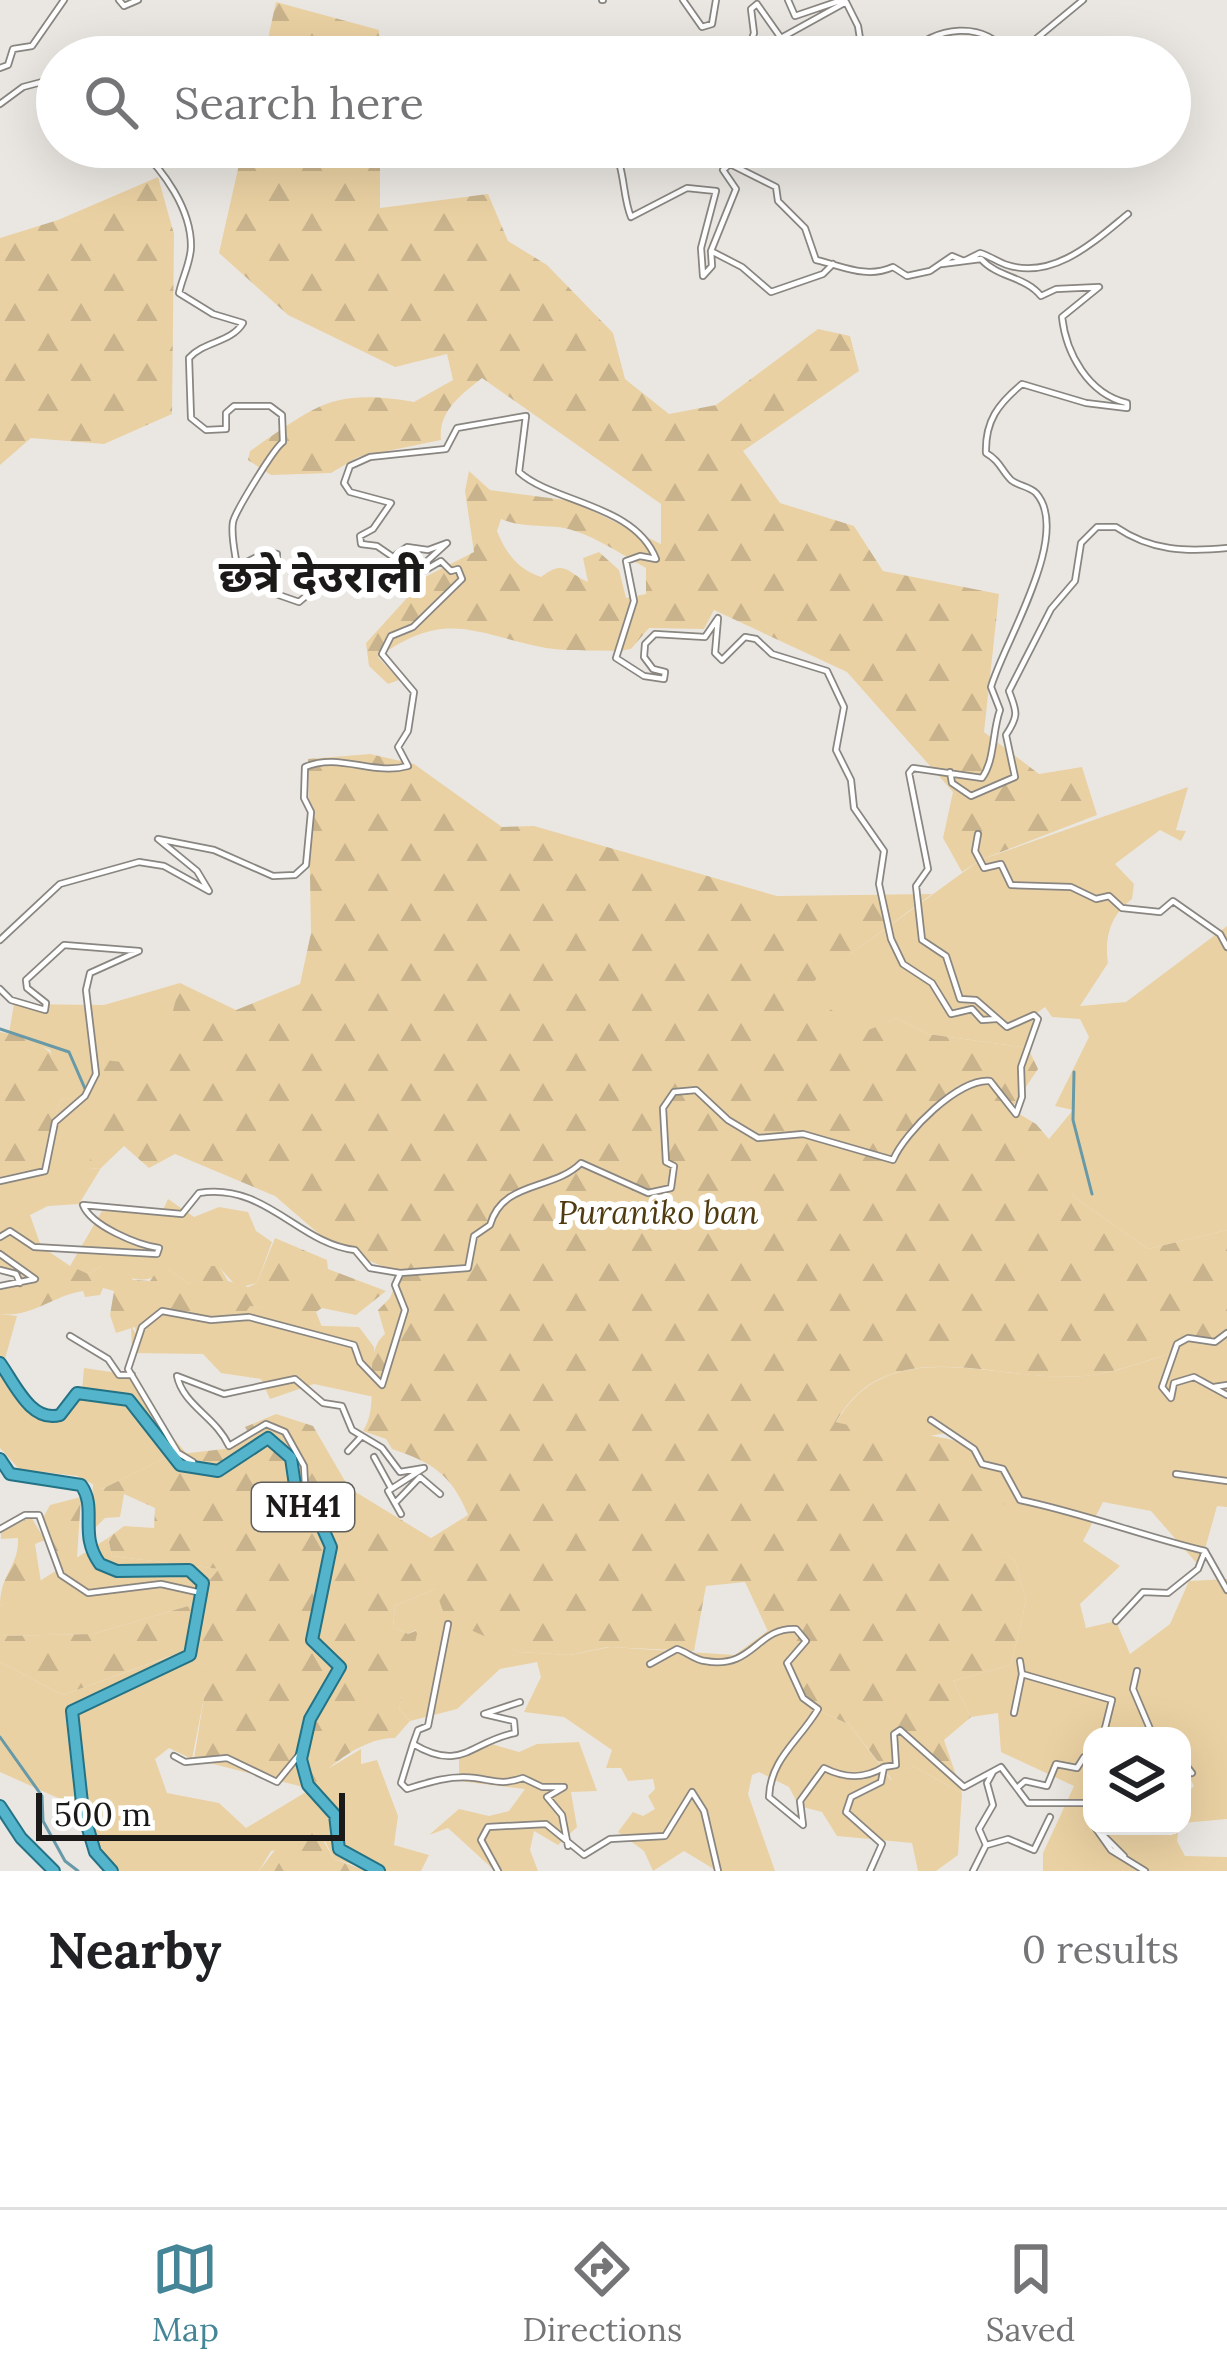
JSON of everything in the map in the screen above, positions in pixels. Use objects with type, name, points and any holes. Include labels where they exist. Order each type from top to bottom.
[{"type":"highway","points":[[0,1363],[44,1417],[60,1415],[77,1393],[129,1400],[176,1462],[201,1471]]},
{"type":"highway","name":"NH41","points":[[201,1471],[218,1471],[254,1443],[272,1439],[294,1465],[299,1504],[319,1520],[331,1553],[311,1634],[334,1657],[339,1671],[312,1714],[303,1750]]},
{"type":"highway","points":[[0,1459],[14,1475],[81,1486],[89,1501],[85,1532],[100,1564],[117,1571],[189,1570],[203,1583],[187,1658],[72,1711],[83,1812],[95,1852],[112,1871]]},
{"type":"highway","points":[[303,1750],[303,1776],[332,1809],[339,1849],[379,1871]]},
{"type":"highway","points":[[0,1806],[21,1838],[54,1871]]},
{"type":"street","points":[[39,36],[64,0]]},
{"type":"street","points":[[119,0],[124,6],[138,0]]},
{"type":"street","points":[[683,0],[702,27],[712,24],[716,0]]},
{"type":"street","points":[[788,0],[795,16],[844,1]]},
{"type":"street","points":[[1037,36],[1083,0]]},
{"type":"street","points":[[785,36],[844,1]]},
{"type":"street","points":[[844,1],[859,36]]},
{"type":"street","points":[[753,36],[751,9],[757,4],[781,36]]},
{"type":"street","points":[[940,36],[960,30],[986,36]]},
{"type":"street","points":[[0,68],[8,65],[13,49],[32,46],[36,40]]},
{"type":"street","points":[[0,104],[22,87],[36,83]]},
{"type":"street","points":[[0,940],[60,884],[139,862],[164,866],[209,891],[197,871],[158,839],[214,850],[273,876],[295,875],[306,865],[311,812],[304,798],[305,767],[351,762],[371,770],[408,766],[398,747],[408,731],[414,692],[382,654],[391,636],[413,627],[462,580],[458,569],[451,571],[442,561],[410,579],[388,585],[374,576],[313,590],[299,602],[276,594],[277,554],[266,552],[243,564],[236,560],[232,524],[239,502],[253,491],[271,454],[283,442],[282,415],[270,406],[234,406],[226,412],[226,429],[206,430],[191,418],[189,358],[204,345],[233,335],[243,323],[213,314],[179,293],[191,246],[183,214],[161,168]]},
{"type":"street","points":[[620,168],[620,194],[631,218],[687,188],[716,191],[700,248],[703,276],[712,266],[711,250],[736,189],[725,168]]},
{"type":"street","points":[[0,1237],[10,1231],[34,1246],[157,1254],[159,1248],[136,1246],[87,1214],[83,1205],[182,1214],[199,1193],[210,1191],[261,1198],[337,1249],[355,1250],[370,1268],[400,1274],[468,1268],[474,1236],[490,1225],[495,1210],[525,1186],[565,1180],[581,1163],[648,1192],[671,1188],[674,1166],[666,1162],[663,1108],[674,1092],[696,1090],[728,1120],[758,1138],[803,1134],[892,1160],[905,1136],[929,1120],[939,1100],[970,1084],[990,1082],[1016,1114],[1022,1096],[1021,1067],[1038,1019],[1034,1015],[1007,1027],[972,998],[959,998],[946,956],[922,940],[916,893],[928,868],[909,773],[913,768],[982,778],[991,766],[992,730],[1000,710],[991,687],[1034,583],[1046,518],[1034,491],[1011,479],[1002,463],[986,453],[985,428],[1001,401],[1022,384],[1086,403],[1127,408],[1094,388],[1066,348],[1062,317],[1099,287],[1056,289],[1041,296],[1033,285],[991,270],[981,260],[942,264],[907,275],[893,267],[878,273],[816,260],[805,228],[778,200],[776,187],[738,168]]},
{"type":"street","points":[[942,264],[952,256],[964,261],[980,253],[1004,265],[1048,268],[1128,214]]},
{"type":"street","points":[[711,250],[742,267],[771,292],[824,274],[833,264]]},
{"type":"street","points":[[410,579],[416,568],[447,543],[428,550],[407,547],[393,557],[377,546],[361,544],[358,539],[373,529],[390,500],[350,492],[344,483],[350,466],[370,457],[446,449],[457,428],[526,416],[519,472],[536,485],[593,504],[650,543],[653,562],[640,556],[626,562],[634,601],[616,658],[644,676],[664,679],[665,672],[653,668],[644,657],[645,644],[655,634],[706,637],[718,617],[716,653],[722,660],[745,637],[756,638],[772,654],[827,671],[844,707],[836,750],[851,779],[854,808],[884,851],[879,884],[903,964],[932,983],[951,1014],[972,1009],[982,1021],[996,1019]]},
{"type":"street","points":[[950,772],[952,782],[971,796],[1016,777],[1006,735],[1017,718],[1018,704],[1009,691],[1052,609],[1075,581],[1081,543],[1088,533],[1116,527],[1139,542],[1184,553],[1227,548]]},
{"type":"street","points":[[978,833],[975,850],[984,868],[1001,864],[1012,885],[1076,887],[1096,898],[1108,896],[1128,910],[1160,912],[1173,901],[1214,929],[1227,947]]},
{"type":"street","points":[[0,989],[11,1000],[45,1010],[46,1004],[27,988],[26,980],[64,946],[139,951],[90,973],[86,990],[96,1074],[85,1096],[55,1122],[45,1171],[0,1181]]},
{"type":"street","points":[[0,1254],[33,1274],[34,1281],[0,1286]]},
{"type":"street","points":[[0,1270],[16,1274],[20,1283]]},
{"type":"street","points":[[201,1471],[178,1453],[128,1369],[142,1327],[162,1311],[212,1320],[249,1317],[354,1345],[360,1362],[382,1384],[403,1325],[405,1310],[395,1285],[400,1274]]},
{"type":"street","points":[[1227,1333],[1215,1342],[1188,1338],[1177,1344],[1162,1387],[1167,1399],[1181,1379],[1194,1377],[1227,1395]]},
{"type":"street","points":[[70,1336],[108,1359],[119,1375],[132,1375]]},
{"type":"street","points":[[319,1520],[302,1494],[304,1466],[285,1432],[266,1424],[229,1446],[212,1420],[188,1402],[176,1379],[184,1375],[210,1393],[224,1394],[295,1379],[323,1403],[342,1406],[360,1438],[382,1448],[400,1472],[424,1468],[391,1488]]},
{"type":"street","points":[[1214,1387],[1227,1385]]},
{"type":"street","points":[[931,1420],[974,1448],[982,1464],[1003,1469],[1020,1500],[1066,1508],[1103,1525],[1205,1552],[1227,1590]]},
{"type":"street","points":[[348,1451],[360,1438]]},
{"type":"street","points":[[374,1457],[400,1514]]},
{"type":"street","points":[[1176,1474],[1227,1481]]},
{"type":"street","points":[[396,1502],[420,1478],[440,1495]]},
{"type":"street","points":[[0,1528],[26,1515],[39,1515],[61,1575],[87,1592],[179,1585],[202,1600]]},
{"type":"street","points":[[1116,1622],[1146,1590],[1168,1593],[1198,1569],[1205,1552]]},
{"type":"street","points":[[448,1624],[428,1726],[418,1730],[401,1783],[407,1789],[431,1779],[461,1778],[505,1785],[523,1778],[542,1787],[564,1787],[547,1797],[562,1815],[568,1846]]},
{"type":"street","points":[[650,1664],[677,1649],[708,1662],[736,1661],[765,1636],[796,1628],[806,1641],[787,1663],[803,1698],[818,1709],[778,1762],[770,1777],[769,1797],[803,1825],[800,1801],[824,1768],[839,1777],[868,1776],[896,1765],[894,1734],[900,1730],[964,1787],[995,1767]]},
{"type":"street","points":[[1014,1713],[1020,1661]]},
{"type":"street","points":[[1137,1671],[1137,1706],[1151,1727]]},
{"type":"street","points":[[1022,1674],[1109,1698],[1104,1727]]},
{"type":"street","points":[[413,1744],[446,1759],[479,1750],[515,1733],[514,1720],[484,1714],[520,1702]]},
{"type":"street","points":[[174,1756],[185,1762],[227,1758],[278,1783],[303,1750]]},
{"type":"street","points":[[1017,1788],[1024,1781],[1047,1786],[1056,1764],[1077,1768],[1083,1759]]},
{"type":"street","points":[[870,1871],[880,1852],[880,1839],[845,1812],[851,1797],[881,1782],[884,1767]]},
{"type":"street","points":[[995,1767],[1028,1803],[1083,1803]]},
{"type":"street","points":[[986,1845],[979,1829],[992,1804],[987,1784],[995,1767]]},
{"type":"street","points":[[498,1871],[481,1840],[488,1827],[546,1825],[584,1855],[610,1839],[658,1840],[680,1817],[680,1805],[692,1792],[704,1811],[718,1871]]},
{"type":"street","points":[[973,1871],[986,1845],[1008,1839],[1034,1850],[1050,1816]]},
{"type":"street","points":[[1102,1835],[1125,1861],[1145,1871]]},
{"type":"street","points":[[1103,1835],[1125,1861]]},
{"type":"green space","points":[[276,2],[379,30],[379,36],[269,36]]},
{"type":"green space","points":[[238,168],[380,168],[380,208],[488,194],[508,241],[547,265],[613,333],[625,379],[669,414],[716,405],[818,329],[850,336],[859,371],[743,451],[780,503],[854,526],[883,571],[999,594],[984,732],[1039,774],[1082,767],[1097,815],[980,860],[962,872],[943,838],[953,792],[847,672],[714,610],[704,629],[649,628],[631,649],[619,651],[556,649],[455,629],[420,634],[378,657],[399,680],[388,684],[369,666],[366,643],[427,576],[474,552],[465,491],[469,471],[490,490],[572,501],[661,544],[661,504],[482,378],[447,412],[441,440],[358,457],[331,473],[271,475],[248,460],[250,451],[309,412],[363,397],[414,402],[453,380],[447,354],[395,367],[288,315],[219,253]],"holes":[[[501,519],[569,529],[603,543],[646,568],[646,594],[626,598],[619,570],[599,552],[583,558],[588,582],[562,568],[541,577],[525,570],[497,531]]]},
{"type":"green space","points":[[158,177],[174,234],[172,414],[104,444],[31,438],[0,465],[0,238],[58,220]]},
{"type":"green space","name":"Puraniko ban","points":[[370,754],[414,764],[502,827],[534,826],[777,896],[932,894],[802,990],[864,1032],[896,1018],[928,1034],[1028,1048],[1038,1069],[1011,1109],[1036,1124],[1054,1145],[1073,1196],[1148,1249],[1227,1230],[1227,1341],[1093,1375],[919,1368],[887,1376],[859,1393],[836,1422],[965,1444],[977,1452],[994,1482],[1002,1479],[1006,1503],[973,1532],[1015,1560],[1026,1601],[1011,1665],[953,1681],[971,1717],[944,1740],[962,1793],[913,1766],[892,1780],[850,1725],[801,1702],[745,1582],[706,1586],[694,1651],[608,1647],[569,1655],[520,1652],[446,1619],[435,1589],[395,1606],[393,1627],[408,1634],[418,1630],[399,1709],[410,1721],[395,1738],[372,1742],[348,1754],[311,1789],[194,1759],[209,1666],[170,1656],[63,1695],[0,1662],[0,1636],[93,1634],[188,1606],[219,1569],[112,1556],[108,1538],[124,1526],[154,1528],[155,1508],[124,1494],[120,1517],[105,1518],[91,1532],[93,1484],[102,1489],[171,1455],[233,1448],[249,1434],[245,1427],[276,1414],[313,1426],[349,1488],[431,1538],[468,1515],[439,1472],[392,1449],[386,1439],[363,1431],[371,1407],[374,1354],[385,1334],[378,1310],[390,1298],[400,1273],[334,1247],[275,1196],[175,1154],[149,1168],[124,1146],[101,1168],[89,1169],[104,1060],[159,1066],[180,983],[236,1010],[300,984],[311,933],[308,759]]},
{"type":"green space","points":[[1188,787],[1176,830],[1186,831],[1181,841],[1160,830],[1115,864],[1134,884],[1132,899],[1114,919],[1108,936],[1108,963],[1080,1006],[1126,1002],[1227,926],[1227,1230],[1148,1249],[1073,1196],[1049,1139],[1073,1110],[1055,1106],[1089,1037],[1080,1019],[1052,1017],[1045,1007],[1034,1015],[1028,1048],[928,1034],[896,1018],[864,1033],[801,990],[980,860]]},
{"type":"green space","points":[[180,983],[160,1067],[104,1061],[90,1169],[101,1168],[79,1204],[48,1206],[30,1215],[41,1246],[70,1266],[102,1211],[162,1212],[168,1199],[194,1217],[219,1207],[248,1212],[256,1231],[272,1242],[257,1283],[238,1288],[219,1267],[211,1266],[189,1284],[168,1269],[143,1280],[102,1266],[88,1274],[0,1289],[0,1282],[16,1281],[15,1276],[0,1274],[0,1177],[46,1167],[44,1148],[61,1100],[70,1098],[50,1050],[9,1033],[14,1004],[104,1005]]},
{"type":"green space","points":[[0,1032],[50,1052],[65,1072],[71,1098],[61,1100],[44,1148],[46,1167],[0,1177]]},
{"type":"green space","points":[[275,1238],[327,1260],[328,1269],[386,1291],[356,1315],[322,1308],[316,1312],[322,1327],[267,1324],[259,1318],[264,1308],[250,1306],[243,1316],[198,1317],[164,1310],[142,1325],[138,1341],[135,1327],[116,1333],[110,1315],[114,1291],[103,1288],[100,1295],[85,1297],[83,1291],[22,1313],[0,1314],[0,1289],[41,1281],[71,1266],[88,1274],[102,1266],[126,1267],[133,1280],[150,1281],[158,1270],[168,1269],[189,1284],[210,1266],[219,1266],[228,1281],[248,1287],[257,1283]]},
{"type":"green space","points":[[185,1308],[265,1308],[267,1324],[359,1327],[374,1347],[374,1397],[314,1384],[270,1399],[261,1379],[221,1373],[203,1354],[132,1353],[131,1326],[138,1337],[156,1316]]},
{"type":"green space","points":[[0,1314],[17,1316],[3,1366],[49,1418],[82,1391],[84,1368],[132,1375],[161,1424],[187,1454],[171,1455],[102,1489],[77,1476],[19,1469],[0,1448]]},
{"type":"green space","points":[[1227,1341],[1227,1507],[1217,1506],[1200,1567],[1151,1511],[1103,1502],[1083,1541],[1120,1566],[1080,1604],[1086,1628],[1116,1621],[1130,1654],[1170,1624],[1189,1581],[1227,1579],[1227,1819],[1191,1822],[1191,1727],[1083,1727],[1083,1835],[1178,1835],[1185,1856],[1227,1857],[1227,1871],[1043,1871],[1043,1853],[1074,1786],[1001,1752],[998,1713],[971,1717],[953,1681],[1011,1665],[1026,1601],[1015,1560],[972,1532],[1001,1479],[994,1483],[974,1449],[946,1433],[918,1438],[836,1423],[859,1393],[887,1376],[919,1368],[1092,1375]]},
{"type":"green space","points":[[81,1497],[77,1558],[61,1569],[43,1518],[50,1505]]},
{"type":"green space","points":[[31,1517],[45,1540],[35,1544],[41,1582],[0,1606],[18,1538],[1,1539],[1,1532]]},
{"type":"green space","points":[[108,1538],[112,1556],[220,1569],[188,1606],[93,1634],[0,1636],[0,1606]]},
{"type":"green space","points":[[435,1589],[488,1636],[520,1652],[570,1655],[610,1647],[735,1655],[770,1629],[801,1702],[850,1725],[891,1780],[913,1766],[962,1793],[958,1855],[936,1871],[918,1871],[912,1843],[837,1836],[822,1812],[799,1806],[789,1787],[759,1772],[752,1775],[748,1794],[775,1871],[717,1871],[684,1851],[653,1871],[644,1851],[618,1832],[633,1812],[643,1816],[655,1809],[648,1796],[655,1789],[653,1779],[628,1781],[621,1768],[606,1768],[612,1750],[564,1717],[524,1712],[541,1677],[537,1662],[500,1669],[457,1709],[410,1721],[399,1709],[416,1630],[408,1634],[393,1627],[395,1606]]},
{"type":"green space","points":[[171,1656],[210,1666],[192,1759],[169,1748],[155,1759],[167,1793],[219,1803],[246,1828],[311,1789],[321,1773],[361,1749],[361,1764],[377,1760],[398,1816],[394,1845],[429,1855],[421,1871],[375,1871],[334,1859],[324,1839],[271,1851],[259,1871],[118,1871],[98,1853],[83,1802],[58,1798],[0,1772],[0,1662],[63,1695]]},
{"type":"green space","points":[[579,1742],[597,1791],[571,1792],[577,1827],[558,1845],[534,1831],[530,1850],[538,1871],[495,1871],[448,1828],[429,1835],[459,1809],[489,1816],[509,1811],[525,1789],[459,1781],[459,1756],[488,1743],[519,1752],[537,1744]]},
{"type":"green space","points":[[322,1817],[332,1820],[335,1832],[324,1842],[334,1859],[367,1871],[259,1871],[290,1830]]},
{"type":"waterway","points":[[0,1029],[69,1052],[86,1091]]},
{"type":"waterway","points":[[1074,1072],[1073,1120],[1092,1194]]},
{"type":"waterway","points":[[0,1737],[42,1796],[43,1821],[65,1861],[78,1871]]},
{"type":"district","name":"छत्रे देउराली","points":[[321,576]]}]
